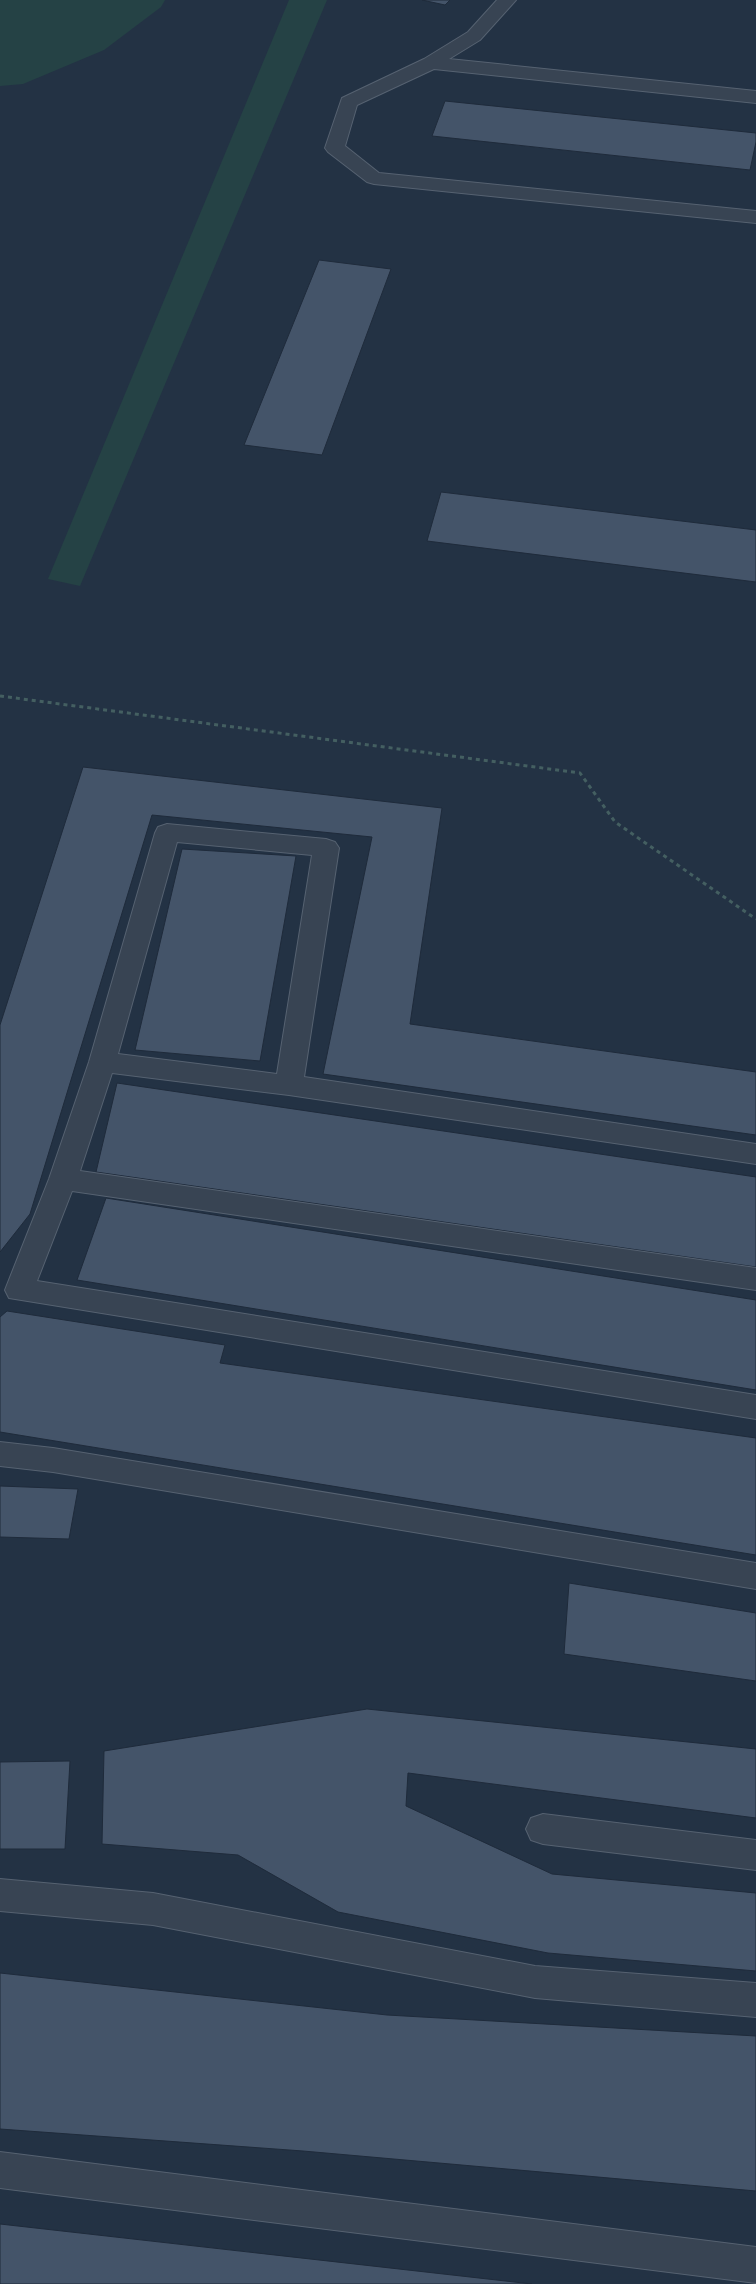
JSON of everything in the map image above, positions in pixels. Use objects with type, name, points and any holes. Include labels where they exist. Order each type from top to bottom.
[{"type":"lane","points":[[507,0],[474,36],[431,63],[348,102],[335,148],[374,178],[756,217]]},
{"type":"lane","points":[[431,63],[756,97]]},
{"type":"lane","points":[[289,1084],[326,848],[167,833],[102,1062],[64,1179],[10,1295],[756,1407]]},
{"type":"lane","points":[[102,1062],[289,1084],[756,1154]]},
{"type":"lane","points":[[64,1179],[756,1278]]},
{"type":"lane","points":[[0,1454],[63,1462],[756,1576]]},
{"type":"lane","points":[[543,1829],[756,1855]]},
{"type":"lane","points":[[0,1895],[153,1909],[535,1982],[756,2000]]},
{"type":"lane","points":[[0,2170],[756,2265]]},
{"type":"path","points":[[0,696],[580,773],[615,822],[756,919]]},
{"type":"green space","points":[[0,0],[165,0],[161,7],[104,50],[23,84],[0,86]]},
{"type":"green space","points":[[289,0],[327,0],[80,586],[48,579]]},
{"type":"building","points":[[422,0],[450,0],[445,5]]},
{"type":"building","points":[[445,101],[756,133],[756,142],[750,170],[432,136]]},
{"type":"building","points":[[319,260],[391,269],[322,455],[244,445]]},
{"type":"building","points":[[441,492],[756,530],[756,582],[427,541]]},
{"type":"building","points":[[83,767],[442,808],[410,1024],[756,1072],[756,1135],[323,1074],[372,837],[152,815],[30,1214],[0,1252],[0,1025]]},
{"type":"building","points":[[182,849],[296,856],[260,1061],[135,1050]]},
{"type":"building","points":[[117,1083],[756,1177],[756,1267],[96,1172]]},
{"type":"building","points":[[106,1198],[756,1300],[756,1390],[77,1280]]},
{"type":"building","points":[[7,1311],[225,1345],[220,1363],[756,1438],[756,1555],[0,1432],[0,1317]]},
{"type":"building","points":[[0,1486],[78,1489],[69,1539],[0,1537]]},
{"type":"building","points":[[569,1583],[756,1613],[756,1681],[564,1654]]},
{"type":"building","points":[[367,1709],[756,1749],[756,1818],[408,1773],[406,1806],[552,1874],[756,1893],[756,1971],[548,1953],[338,1912],[238,1855],[102,1844],[104,1751]]},
{"type":"building","points":[[70,1761],[65,1849],[0,1849],[0,1762]]},
{"type":"building","points":[[0,1973],[387,2015],[756,2036],[756,2191],[303,2151],[0,2129]]},
{"type":"building","points":[[0,2224],[532,2284],[0,2284]]}]
